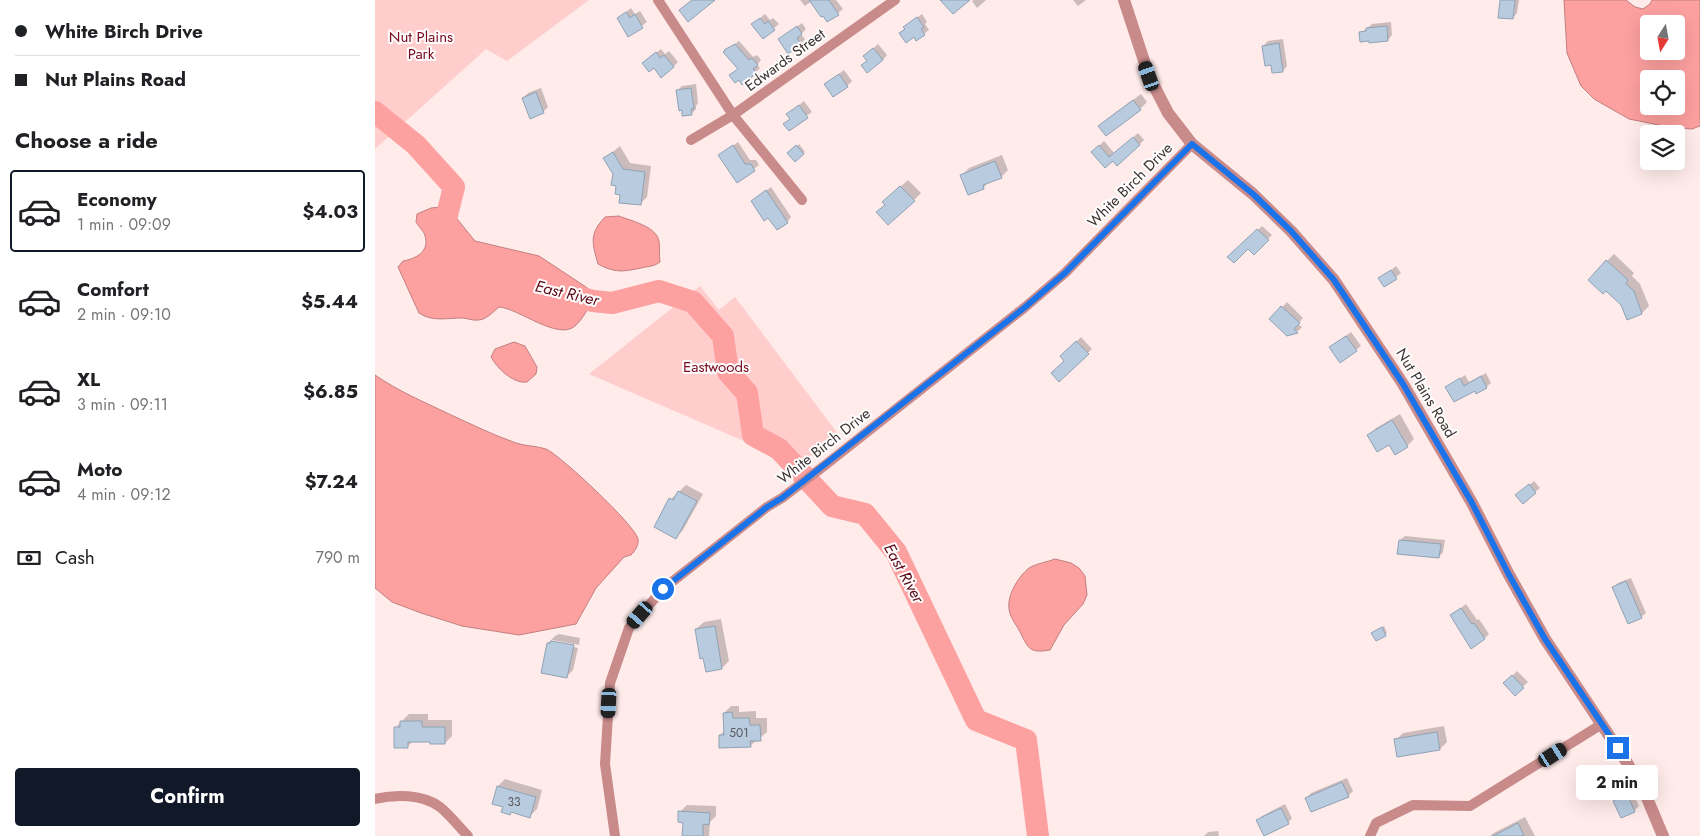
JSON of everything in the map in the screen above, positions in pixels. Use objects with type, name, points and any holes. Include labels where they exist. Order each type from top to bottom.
[{"type":"street","points":[[658,0],[733,115],[802,200]]},
{"type":"street","name":"Edwards Street","points":[[691,140],[733,115],[895,0]]},
{"type":"street","name":"Nut Plains Road","points":[[1124,0],[1149,76],[1168,113],[1192,144],[1253,194],[1291,231],[1334,280],[1403,384],[1472,503],[1545,639],[1626,761],[1647,798],[1663,836]]},
{"type":"street","name":"White Birch Drive","points":[[615,836],[605,764],[610,684],[629,628],[663,589],[767,507],[824,466],[1024,308],[1065,273],[1192,144]]},
{"type":"street","points":[[1370,836],[1376,823],[1413,805],[1470,806],[1602,724]]},
{"type":"street","points":[[375,799],[385,796],[413,796],[439,806],[468,836]]},
{"type":"green space","name":"Nut Plains Park","points":[[375,0],[589,0],[507,61],[486,49],[375,149]]},
{"type":"green space","name":"Eastwoods","points":[[700,286],[719,310],[735,297],[838,434],[799,465],[589,374]]},
{"type":"water","points":[[1564,0],[1626,0],[1635,7],[1643,9],[1652,0],[1700,0],[1700,126],[1692,129],[1685,129],[1685,125],[1659,125],[1629,119],[1594,99],[1581,86],[1567,53]]},
{"type":"water","points":[[441,207],[449,209],[475,241],[539,256],[592,292],[593,301],[575,326],[568,330],[548,327],[499,307],[481,320],[462,318],[434,319],[419,313],[398,267],[403,261],[417,256],[424,250],[426,241],[423,231],[416,222],[417,214],[431,208]]},
{"type":"water","points":[[619,216],[653,231],[659,241],[660,262],[651,266],[624,271],[609,269],[598,264],[593,244],[596,229],[605,217]]},
{"type":"water","points":[[514,342],[525,346],[537,367],[536,374],[527,382],[511,378],[497,366],[491,357],[495,349]]},
{"type":"water","points":[[375,375],[411,396],[490,433],[516,443],[546,449],[597,491],[625,520],[638,539],[637,546],[631,555],[624,557],[596,588],[576,624],[519,635],[462,626],[392,602],[375,588]]},
{"type":"water","points":[[1055,559],[1071,563],[1079,568],[1085,576],[1087,595],[1083,604],[1064,625],[1050,650],[1037,651],[1027,645],[1012,617],[1009,609],[1010,598],[1017,581],[1029,568]]},
{"type":"building","points":[[692,0],[715,0],[688,22],[679,10]]},
{"type":"building","points":[[809,0],[829,0],[839,15],[827,22]]},
{"type":"building","points":[[940,0],[970,0],[953,14]]},
{"type":"building","points":[[1500,0],[1515,0],[1513,19],[1498,18]]},
{"type":"building","points":[[626,12],[630,18],[635,14],[643,28],[628,37],[617,18]]},
{"type":"building","points":[[917,17],[924,27],[921,29],[925,35],[916,41],[914,37],[906,43],[899,33],[905,29],[903,27]]},
{"type":"building","points":[[760,18],[765,24],[768,21],[775,30],[763,39],[751,24]]},
{"type":"building","points":[[797,26],[802,34],[797,38],[801,44],[788,54],[778,39]]},
{"type":"building","points":[[1387,26],[1388,41],[1360,42],[1359,32],[1366,31],[1366,28]]},
{"type":"building","points":[[1279,43],[1283,72],[1272,73],[1271,65],[1265,66],[1262,46]]},
{"type":"building","points":[[735,44],[749,60],[752,58],[758,65],[753,69],[757,73],[742,85],[739,80],[735,83],[729,75],[738,69],[723,52]]},
{"type":"building","points":[[873,48],[883,60],[867,73],[861,65],[867,61],[863,56]]},
{"type":"building","points":[[656,52],[660,58],[664,55],[674,67],[661,78],[654,68],[649,72],[642,63]]},
{"type":"building","points":[[839,74],[848,87],[833,97],[824,84]]},
{"type":"building","points":[[691,88],[694,109],[691,109],[692,115],[682,116],[682,110],[679,111],[676,90]]},
{"type":"building","points":[[536,92],[544,113],[530,119],[522,98]]},
{"type":"building","points":[[1133,100],[1141,110],[1106,136],[1098,126]]},
{"type":"building","points":[[799,105],[808,118],[789,131],[783,124],[790,119],[786,114]]},
{"type":"building","points":[[1133,137],[1140,145],[1117,166],[1113,161],[1105,168],[1091,152],[1099,145],[1109,157]]},
{"type":"building","points":[[733,145],[745,164],[751,164],[755,171],[737,183],[718,155]]},
{"type":"building","points":[[796,145],[804,154],[795,162],[787,153]]},
{"type":"building","points":[[613,152],[623,169],[645,172],[641,205],[619,203],[620,195],[615,194],[616,186],[611,185],[613,174],[603,158]]},
{"type":"building","points":[[995,161],[1002,178],[983,185],[984,189],[968,195],[960,175]]},
{"type":"building","points":[[900,186],[915,201],[888,225],[876,212],[885,205],[882,202]]},
{"type":"building","points":[[766,190],[788,223],[777,230],[768,218],[764,221],[751,201]]},
{"type":"building","points":[[1257,229],[1269,240],[1254,255],[1248,249],[1234,263],[1227,257]]},
{"type":"building","points":[[1606,260],[1628,280],[1626,284],[1634,291],[1642,314],[1627,320],[1621,305],[1606,291],[1603,294],[1588,280]]},
{"type":"building","points":[[1391,270],[1397,279],[1384,287],[1378,278]]},
{"type":"building","points":[[1281,306],[1300,323],[1294,329],[1298,333],[1287,336],[1269,319]]},
{"type":"building","points":[[1346,336],[1357,351],[1340,363],[1329,347]]},
{"type":"building","points":[[1076,341],[1089,354],[1059,382],[1051,373],[1064,361],[1060,356]]},
{"type":"building","points":[[1481,376],[1487,388],[1476,394],[1475,391],[1454,402],[1445,387],[1460,378],[1464,386]]},
{"type":"building","points":[[1392,420],[1408,447],[1395,455],[1389,445],[1377,452],[1367,435]]},
{"type":"building","points":[[1529,484],[1536,493],[1523,504],[1515,495]]},
{"type":"building","points":[[678,491],[697,501],[676,539],[654,527],[669,498],[673,500]]},
{"type":"building","points":[[1399,540],[1441,544],[1439,558],[1397,554]]},
{"type":"building","points":[[1626,581],[1642,618],[1628,624],[1612,587]]},
{"type":"building","points":[[1461,608],[1485,639],[1471,649],[1450,615]]},
{"type":"building","points":[[715,626],[722,669],[706,672],[703,658],[700,659],[695,629]]},
{"type":"building","points":[[1382,627],[1386,636],[1376,641],[1371,633]]},
{"type":"building","points":[[551,641],[574,645],[567,678],[541,673],[547,643]]},
{"type":"building","points":[[1512,675],[1524,688],[1515,696],[1503,683]]},
{"type":"building","points":[[732,712],[733,718],[749,718],[750,725],[760,725],[761,741],[750,741],[751,747],[719,748],[719,735],[724,735],[723,713]]},
{"type":"building","points":[[400,721],[422,721],[422,727],[445,727],[445,744],[408,742],[408,748],[394,748],[394,727],[400,727]]},
{"type":"building","points":[[1437,732],[1440,750],[1397,757],[1394,739]]},
{"type":"building","points":[[1342,782],[1349,797],[1311,812],[1305,798]]},
{"type":"building","points":[[497,786],[536,797],[530,818],[511,812],[510,815],[501,812],[503,807],[492,804]]},
{"type":"building","points":[[1627,794],[1635,812],[1621,818],[1613,801]]},
{"type":"building","points":[[1281,808],[1289,824],[1264,836],[1256,820]]},
{"type":"building","points":[[678,811],[710,813],[709,825],[703,824],[703,836],[682,836],[683,823],[678,822]]},
{"type":"building","points":[[1518,823],[1524,836],[1493,836]]},
{"type":"waterway","name":"East River","points":[[375,112],[416,145],[454,187],[444,227],[451,237]]},
{"type":"waterway","name":"East River","points":[[563,293],[593,301],[612,303],[659,291],[693,302],[723,336],[728,372],[747,393],[753,435],[779,449],[832,506],[865,514],[896,552],[976,720],[1026,740],[1038,836]]},
{"type":"route","points":[[663,589],[767,507],[824,466],[1024,308],[1065,273],[1192,144],[1253,194],[1291,231],[1334,280],[1403,384],[1472,503],[1545,639],[1618,748]]}]
